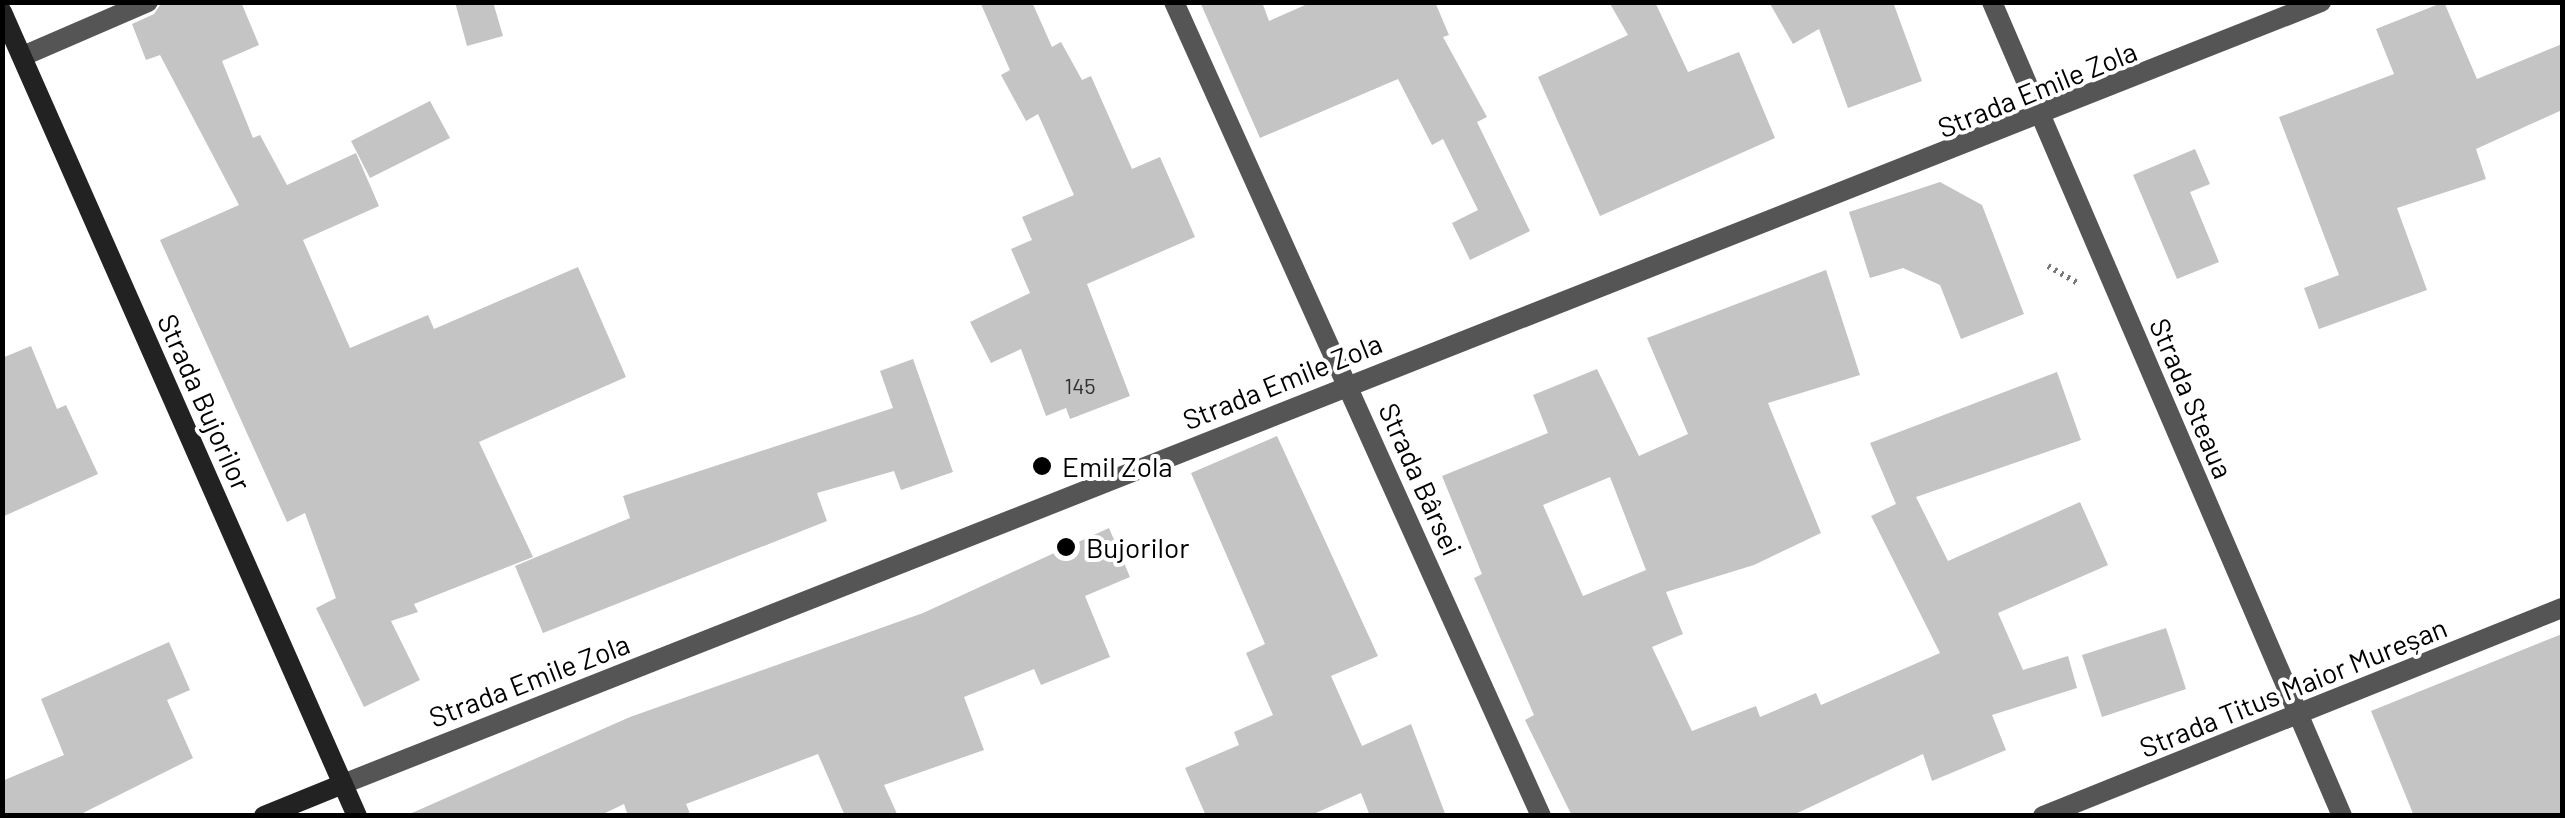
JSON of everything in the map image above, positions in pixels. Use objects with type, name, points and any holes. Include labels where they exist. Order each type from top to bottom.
[{"type":"main road","name":"Strada Bujorilor","points":[[2,12],[357,816]]},
{"type":"main road","name":"Strada Emile Zola","points":[[264,816],[343,784]]},
{"type":"street","points":[[23,56],[148,2]]},
{"type":"street","name":"Strada Bârsei","points":[[1174,2],[1540,816]]},
{"type":"street","name":"Strada Steaua","points":[[1992,2],[2342,816]]},
{"type":"street","name":"Strada Emile Zola","points":[[343,784],[1348,384],[2042,118],[2321,2]]},
{"type":"street","name":"Strada Titus Maior Mureșan","points":[[2043,816],[2562,608]]},
{"type":"building","points":[[162,2],[241,2],[259,45],[222,61],[253,138],[260,135],[287,185],[356,153],[379,206],[303,240],[350,348],[428,315],[434,329],[578,267],[626,377],[479,442],[533,557],[414,604],[418,612],[391,621],[420,680],[364,707],[316,608],[336,598],[305,513],[287,522],[160,240],[239,205],[160,55],[146,60],[132,24],[154,14]]},
{"type":"building","points":[[455,2],[493,2],[503,36],[467,46]]},
{"type":"building","points":[[980,2],[1032,2],[1052,47],[1061,42],[1082,80],[1091,76],[1132,169],[1160,157],[1195,237],[1087,284],[1130,396],[1070,419],[1066,408],[1046,416],[1021,349],[991,363],[970,322],[1030,293],[1011,249],[1032,240],[1022,217],[1074,195],[1038,114],[1026,121],[1001,75],[1010,70]]},
{"type":"building","points":[[1200,2],[1262,2],[1269,21],[1312,2],[1435,2],[1449,35],[1443,37],[1487,117],[1477,122],[1530,231],[1470,260],[1452,223],[1478,210],[1443,139],[1432,145],[1398,79],[1260,138]]},
{"type":"building","points":[[1609,2],[1655,2],[1688,72],[1739,52],[1775,138],[1600,216],[1538,77],[1628,35]]},
{"type":"building","points":[[1769,2],[1893,2],[1922,81],[1848,108],[1819,29],[1793,44]]},
{"type":"building","points":[[2444,2],[2477,79],[2562,44],[2562,110],[2476,149],[2486,179],[2397,208],[2427,290],[2319,329],[2304,288],[2339,275],[2279,117],[2394,74],[2376,29]]},
{"type":"building","points":[[430,101],[450,138],[370,178],[351,141]]},
{"type":"building","points":[[2195,149],[2210,184],[2190,192],[2219,262],[2177,279],[2133,175]]},
{"type":"building","points":[[1940,182],[1982,205],[2024,314],[1961,339],[1940,285],[1903,268],[1870,278],[1849,212]]},
{"type":"building","points":[[1826,270],[1860,375],[1768,403],[1821,533],[1754,565],[1666,592],[1683,634],[1652,647],[1692,731],[1756,706],[1760,717],[1816,693],[1821,705],[1940,653],[1871,516],[1896,504],[1870,443],[2057,372],[2081,440],[1916,497],[1948,561],[2080,502],[2108,565],[1998,613],[2023,670],[2068,656],[2077,688],[1992,715],[2006,750],[1932,781],[1923,754],[1791,816],[1572,816],[1525,720],[1534,715],[1474,578],[1482,574],[1442,476],[1548,433],[1533,395],[1597,369],[1639,456],[1688,434],[1647,338]],"holes":[[[1610,477],[1646,570],[1583,596],[1543,505]]]},
{"type":"building","points":[[31,346],[57,409],[66,405],[98,474],[2,517],[2,358]]},
{"type":"building","points":[[913,359],[953,472],[901,490],[894,471],[817,493],[827,521],[543,633],[515,566],[630,518],[623,496],[893,408],[880,371]]},
{"type":"building","points":[[1277,436],[1378,656],[1331,676],[1362,746],[1411,724],[1446,816],[1370,816],[1361,793],[1309,816],[1206,816],[1185,768],[1239,745],[1234,732],[1273,715],[1246,653],[1265,644],[1191,473]]},
{"type":"building","points":[[1109,528],[1130,577],[1085,596],[1110,657],[1041,685],[1034,669],[964,697],[984,750],[884,785],[898,816],[845,816],[818,754],[686,804],[691,816],[628,816],[624,804],[599,816],[405,816],[630,717],[923,613]]},
{"type":"building","points":[[2166,628],[2186,689],[2102,717],[2082,655]]},
{"type":"building","points":[[2562,634],[2562,816],[2414,816],[2371,711]]},
{"type":"building","points":[[169,642],[190,690],[167,700],[193,758],[77,816],[2,816],[2,781],[64,755],[41,699]]},
{"type":"place","name":"Emil Zola","points":[[1042,466]]},
{"type":"place","name":"Bujorilor","points":[[1066,547]]}]
